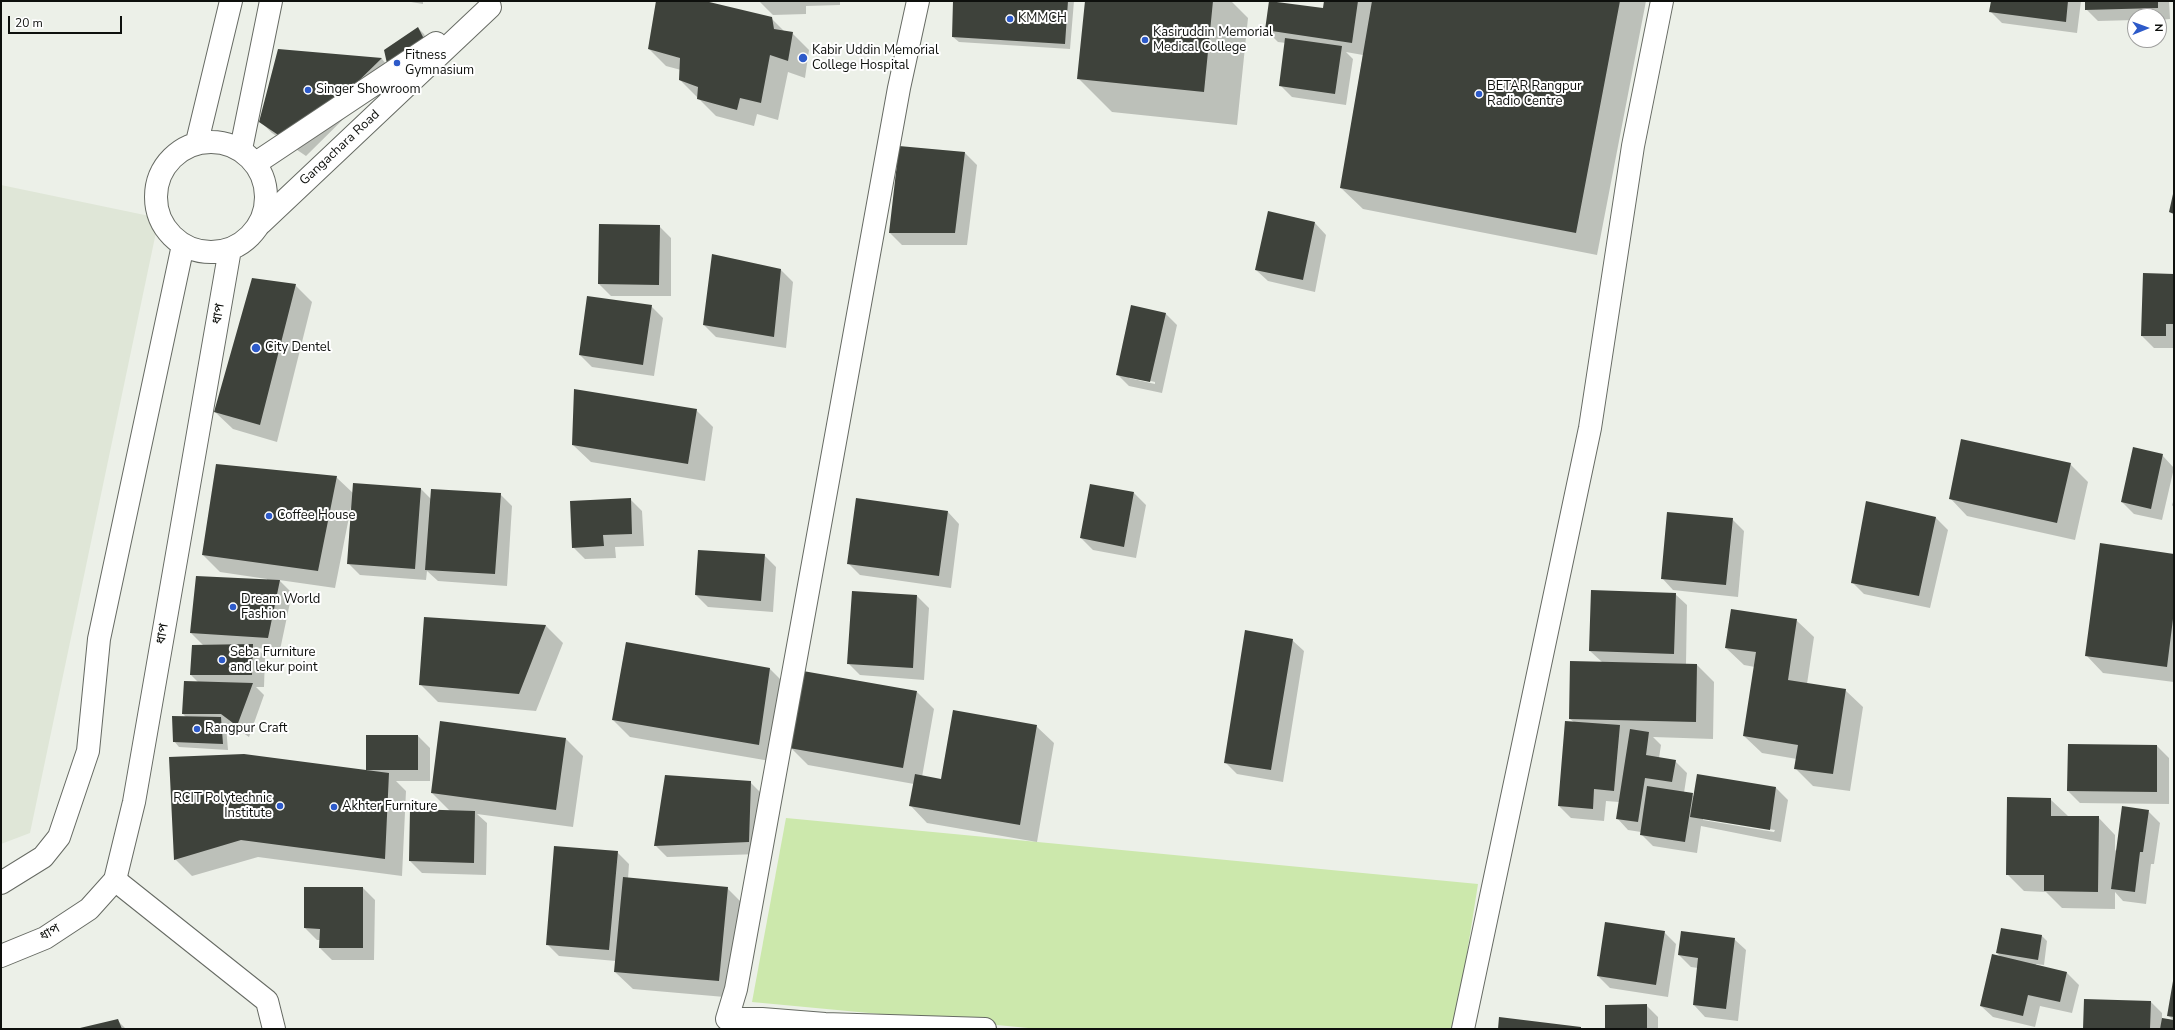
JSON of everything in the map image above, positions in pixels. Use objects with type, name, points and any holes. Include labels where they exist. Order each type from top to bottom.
[{"type":"main road","points":[[197,142],[231,1]]},
{"type":"main road","points":[[249,156],[271,1]]},
{"type":"main road","points":[[918,1],[899,88],[736,989],[727,1019],[762,1018],[824,1024],[942,1026],[985,1029]]},
{"type":"main road","points":[[1463,1029],[1590,428],[1633,146],[1662,1]]},
{"type":"main road","name":"Gangachara Road","points":[[249,156],[494,4]]},
{"type":"main road","name":"Gangachara Road","points":[[261,223],[494,4]]},
{"type":"main road","points":[[213,141],[228,143],[249,156],[265,182],[267,203],[261,223],[248,239],[230,249],[214,253],[198,251],[183,245],[166,230],[157,210],[156,188],[163,168],[177,152],[197,142],[213,141]]},
{"type":"main road","points":[[1,883],[43,857],[60,837],[88,751],[99,639],[183,245]]},
{"type":"main road","name":"ধাপ","points":[[1,956],[46,938],[58,930],[88,909],[115,880],[134,802],[230,249]]},
{"type":"main road","points":[[115,880],[267,1002],[274,1029]]},
{"type":"shaded area","points":[[1,185],[159,218],[30,833],[1,844]]},
{"type":"green space","points":[[786,818],[1478,884],[1455,1029],[1039,1029],[752,1002]]},
{"type":"building","points":[[656,1],[705,1],[772,17],[774,29],[793,32],[788,61],[770,55],[761,103],[740,98],[737,110],[697,99],[698,87],[679,80],[680,58],[648,49]]},
{"type":"building","name":"KMMCH","points":[[953,1],[1068,1],[1065,44],[952,37]]},
{"type":"building","name":"Kasiruddin Memorial Medical College","points":[[1085,1],[1213,1],[1204,92],[1077,79]]},
{"type":"building","points":[[1269,1],[1323,8],[1324,1],[1358,1],[1352,43],[1265,30]]},
{"type":"building","name":"BETAR Rangpur Radio Centre","points":[[1372,1],[1620,1],[1576,233],[1340,188]]},
{"type":"building","points":[[1991,1],[2068,1],[2066,22],[1989,12]]},
{"type":"building","points":[[2085,1],[2158,1],[2158,8],[2085,10]]},
{"type":"building","name":"Fitness Gymnasium","points":[[418,27],[428,47],[390,77],[384,50]]},
{"type":"building","points":[[1285,38],[1342,46],[1335,94],[1279,86]]},
{"type":"building","name":"Singer Showroom","points":[[278,49],[382,58],[293,145],[259,122]]},
{"type":"building","points":[[899,146],[965,152],[955,233],[889,233]]},
{"type":"building","points":[[2174,194],[2174,214],[2169,212]]},
{"type":"building","points":[[1268,211],[1315,222],[1303,280],[1255,270]]},
{"type":"building","points":[[599,224],[660,225],[659,285],[598,284]]},
{"type":"building","points":[[712,254],[781,269],[774,337],[703,325]]},
{"type":"building","points":[[2143,273],[2174,274],[2174,324],[2166,324],[2166,336],[2141,336]]},
{"type":"building","name":"City Dentel","points":[[252,278],[296,284],[260,425],[214,412]]},
{"type":"building","points":[[587,296],[652,305],[643,365],[579,355]]},
{"type":"building","points":[[1131,305],[1166,313],[1150,382],[1116,375]]},
{"type":"building","points":[[574,389],[697,409],[688,464],[572,445]]},
{"type":"building","points":[[1961,439],[2071,463],[2057,523],[1949,499]]},
{"type":"building","points":[[2133,447],[2163,454],[2151,509],[2121,502]]},
{"type":"building","name":"Coffee House","points":[[216,464],[337,476],[318,571],[202,555]]},
{"type":"building","points":[[353,483],[421,488],[415,569],[347,564]]},
{"type":"building","points":[[1090,484],[1134,492],[1124,547],[1080,538]]},
{"type":"building","points":[[431,489],[501,493],[495,574],[425,570]]},
{"type":"building","points":[[631,498],[632,534],[603,535],[604,546],[572,548],[570,501]]},
{"type":"building","points":[[856,498],[948,511],[939,576],[847,564]]},
{"type":"building","points":[[1866,501],[1936,517],[1919,596],[1851,583]]},
{"type":"building","points":[[1667,512],[1733,518],[1726,585],[1661,579]]},
{"type":"building","points":[[2100,543],[2174,554],[2174,611],[2167,667],[2085,656]]},
{"type":"building","points":[[698,550],[765,554],[761,601],[695,595]]},
{"type":"building","name":"Dream World Fashion","points":[[196,576],[280,580],[268,638],[190,633]]},
{"type":"building","points":[[1591,590],[1676,593],[1674,654],[1589,651]]},
{"type":"building","points":[[852,591],[917,595],[913,668],[847,664]]},
{"type":"building","points":[[1731,609],[1797,619],[1788,680],[1846,689],[1833,774],[1794,769],[1798,745],[1743,736],[1756,652],[1725,648]]},
{"type":"building","points":[[424,617],[546,625],[519,694],[419,685]]},
{"type":"building","points":[[1245,630],[1293,639],[1271,770],[1224,763]]},
{"type":"building","points":[[626,642],[770,668],[759,745],[612,720]]},
{"type":"building","name":"Seba Furniture and lekur point","points":[[253,644],[252,675],[190,675],[192,645]]},
{"type":"building","points":[[1570,661],[1697,664],[1696,722],[1569,719]]},
{"type":"building","points":[[803,671],[917,691],[903,768],[789,748]]},
{"type":"building","points":[[184,681],[253,683],[237,726],[221,714],[182,714]]},
{"type":"building","points":[[953,710],[1037,725],[1020,825],[909,806],[915,774],[941,779]]},
{"type":"building","name":"Rangpur Craft","points":[[172,716],[221,717],[223,744],[173,742]]},
{"type":"building","points":[[440,721],[566,738],[556,810],[431,793]]},
{"type":"building","points":[[1565,721],[1620,725],[1614,791],[1594,789],[1593,809],[1558,806]]},
{"type":"building","points":[[1630,729],[1649,732],[1646,755],[1676,760],[1672,782],[1645,778],[1638,822],[1616,819]]},
{"type":"building","points":[[366,735],[418,735],[418,770],[366,770]]},
{"type":"building","points":[[2068,744],[2157,745],[2157,792],[2067,791]]},
{"type":"building","name":"RCIT Polytechnic Institute","points":[[244,754],[389,773],[385,859],[241,840],[174,860],[169,757]]},
{"type":"building","points":[[1697,774],[1776,787],[1770,830],[1690,817]]},
{"type":"building","points":[[665,775],[751,781],[749,842],[654,846]]},
{"type":"building","points":[[1647,786],[1693,793],[1685,842],[1640,835]]},
{"type":"building","points":[[2007,797],[2051,798],[2051,816],[2099,816],[2098,892],[2044,891],[2044,875],[2006,875]]},
{"type":"building","points":[[2122,806],[2149,810],[2143,852],[2140,852],[2135,892],[2111,889]]},
{"type":"building","points":[[410,809],[475,811],[474,863],[409,861]]},
{"type":"building","points":[[554,846],[618,851],[609,950],[546,945]]},
{"type":"building","points":[[623,877],[728,887],[719,981],[614,972]]},
{"type":"building","points":[[304,887],[363,887],[363,948],[319,948],[320,929],[304,928]]},
{"type":"building","points":[[1605,922],[1665,931],[1656,985],[1597,976]]},
{"type":"building","points":[[2001,928],[2042,935],[2038,960],[1996,953]]},
{"type":"building","points":[[1681,931],[1735,938],[1726,1009],[1693,1005],[1698,958],[1678,955]]},
{"type":"building","points":[[1992,954],[2067,972],[2060,1002],[2028,995],[2023,1016],[1980,1006]]},
{"type":"building","points":[[2174,981],[2174,1017],[2167,1016]]},
{"type":"building","points":[[2084,999],[2151,1001],[2150,1029],[2083,1029]]},
{"type":"building","points":[[1647,1004],[1647,1029],[1605,1029],[1605,1005]]},
{"type":"building","points":[[1499,1017],[1581,1027],[1581,1029],[1498,1029]]},
{"type":"building","points":[[2162,1018],[2174,1020],[2174,1029],[2160,1029]]},
{"type":"building","points":[[118,1019],[122,1029],[80,1029],[80,1028]]},
{"type":"place","name":"KMMCH","points":[[1010,19]]},
{"type":"place","name":"Kasiruddin Memorial Medical College","points":[[1145,40]]},
{"type":"place","name":"Kabir Uddin Memorial College Hospital","points":[[803,58]]},
{"type":"place","name":"Fitness Gymnasium","points":[[397,63]]},
{"type":"place","name":"Singer Showroom","points":[[308,90]]},
{"type":"place","name":"BETAR Rangpur Radio Centre","points":[[1479,94]]},
{"type":"place","name":"City Dentel","points":[[256,348]]},
{"type":"place","name":"Coffee House","points":[[269,516]]},
{"type":"place","name":"Dream World Fashion","points":[[233,607]]},
{"type":"place","name":"Seba Furniture and lekur point","points":[[222,660]]},
{"type":"place","name":"Rangpur Craft","points":[[197,729]]},
{"type":"place","name":"RCIT Polytechnic Institute","points":[[280,806]]},
{"type":"place","name":"Akhter Furniture","points":[[334,807]]}]
